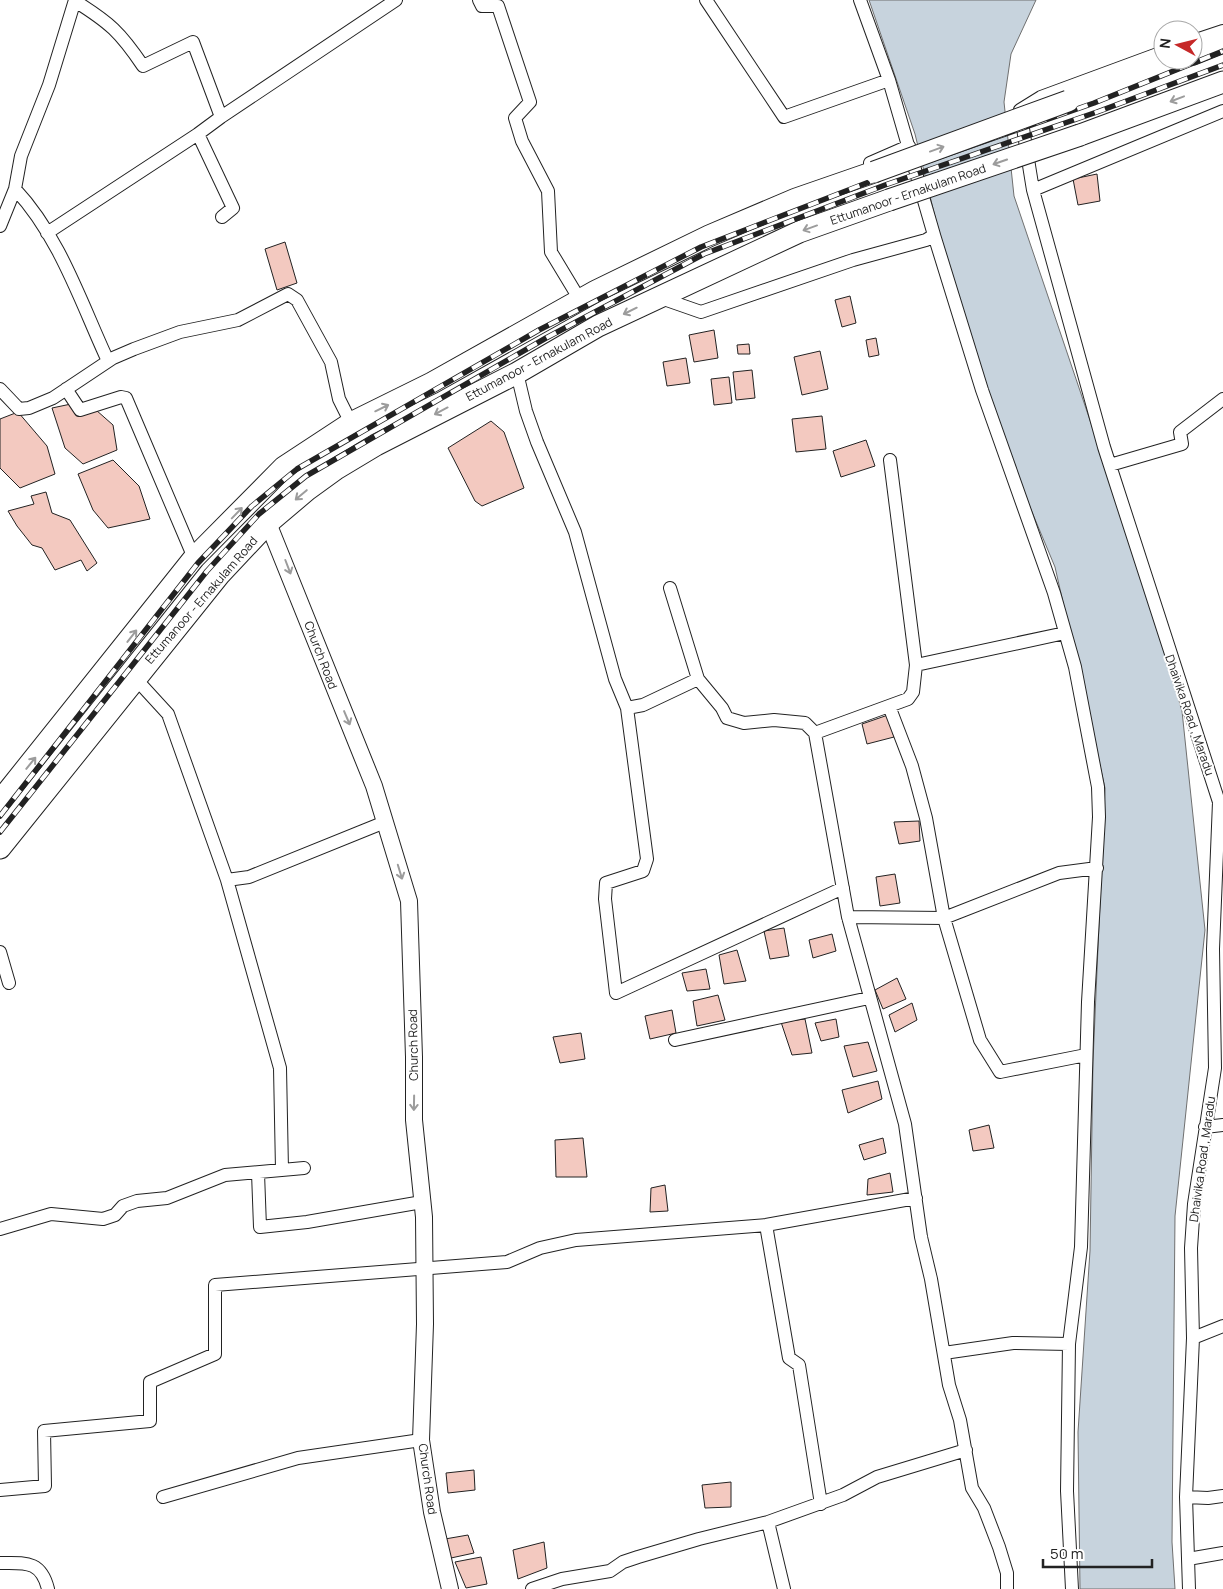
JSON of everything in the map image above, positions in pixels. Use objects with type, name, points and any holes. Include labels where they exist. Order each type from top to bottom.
[{"type":"main road","points":[[1203,50],[1223,42]]},
{"type":"main road","points":[[0,801],[194,558],[284,467],[351,423],[456,370],[580,300],[709,236],[796,199],[1153,69]]},
{"type":"main road","name":"Ettumanoor - Ernakulam Road","points":[[0,848],[220,574],[268,523],[336,469],[376,445],[517,373],[598,326],[799,232],[1080,135],[1223,82]]},
{"type":"main road","points":[[456,370],[469,396]]},
{"type":"street","points":[[47,232],[198,134],[396,0]]},
{"type":"street","points":[[479,0],[482,6],[498,6],[530,102],[515,118],[522,141],[548,190],[551,252],[580,300]]},
{"type":"street","points":[[706,0],[784,118],[889,80]]},
{"type":"street","points":[[860,0],[889,80],[982,390],[1045,566],[1075,667],[1098,787],[1096,868],[1086,1055],[1081,1247],[1070,1344],[1067,1491],[1072,1589]]},
{"type":"street","points":[[0,226],[15,189],[20,156],[44,101],[75,1],[105,20],[122,36],[143,66],[193,42],[222,117]]},
{"type":"street","points":[[1203,38],[1223,31]]},
{"type":"street","name":"Dhaivika Road , Maradu","points":[[1153,56],[1041,97],[1020,110],[1033,190],[1104,447],[1219,802],[1215,1068],[1194,1204],[1191,1248],[1193,1338],[1186,1497],[1188,1589]]},
{"type":"street","points":[[1033,190],[1223,111]]},
{"type":"street","points":[[198,134],[233,208],[222,218]]},
{"type":"street","points":[[625,279],[649,254],[909,146]]},
{"type":"street","points":[[15,189],[39,218],[64,262],[108,361]]},
{"type":"street","points":[[658,297],[701,312],[853,260],[926,240],[934,235]]},
{"type":"street","points":[[0,388],[19,409],[29,408],[66,389],[108,361],[161,338],[238,320],[282,297],[292,295],[312,325],[331,362],[339,399],[351,423]]},
{"type":"street","points":[[517,373],[532,427],[553,484],[575,532],[614,679],[627,708],[647,859],[643,871],[606,883],[605,899],[616,993],[843,888]]},
{"type":"street","points":[[66,389],[80,410],[121,397],[126,398],[194,558]]},
{"type":"street","points":[[1110,465],[1182,444],[1180,432],[1223,399]]},
{"type":"street","points":[[815,733],[908,699],[913,692],[916,665],[890,460]]},
{"type":"street","name":"Church Road","points":[[268,523],[284,556],[374,786],[409,901],[414,1120],[422,1202],[424,1269],[425,1324],[422,1440],[432,1512],[448,1588]]},
{"type":"street","points":[[670,588],[698,679],[722,708],[727,718],[744,723],[774,720],[805,724],[815,733],[848,917],[905,1124],[921,1237],[949,1385],[966,1450],[972,1488],[984,1508],[999,1547],[1007,1573],[1006,1589]]},
{"type":"street","points":[[916,665],[1065,633]]},
{"type":"street","points":[[135,678],[168,714],[227,880],[280,1068],[282,1170]]},
{"type":"street","points":[[627,708],[643,705],[698,679]]},
{"type":"street","points":[[889,706],[912,766],[926,818],[944,918],[980,1040],[1000,1072],[1086,1055]]},
{"type":"street","points":[[227,880],[248,877],[385,822]]},
{"type":"street","points":[[848,917],[944,918],[1059,872],[1096,868]]},
{"type":"street","points":[[0,952],[9,983]]},
{"type":"street","points":[[674,1040],[869,998]]},
{"type":"street","points":[[1206,1127],[1223,1125]]},
{"type":"street","points":[[0,1229],[51,1214],[103,1220],[115,1215],[122,1206],[137,1201],[167,1198],[225,1175],[304,1168]]},
{"type":"street","points":[[258,1173],[260,1227],[307,1222],[422,1202]]},
{"type":"street","points":[[0,1490],[45,1486],[44,1431],[150,1420],[150,1382],[215,1354],[215,1285],[507,1262],[540,1248],[576,1240],[766,1225],[916,1198]]},
{"type":"street","points":[[766,1225],[789,1358],[799,1365],[821,1504]]},
{"type":"street","points":[[1193,1338],[1223,1326]]},
{"type":"street","points":[[944,1353],[1013,1343],[1070,1344]]},
{"type":"street","points":[[163,1497],[298,1458],[422,1440]]},
{"type":"street","points":[[532,1589],[562,1579],[610,1571],[623,1562],[638,1557],[699,1539],[768,1522],[821,1504],[877,1477],[966,1450]]},
{"type":"street","points":[[1186,1497],[1208,1498],[1223,1496]]},
{"type":"street","points":[[768,1522],[784,1589]]},
{"type":"street","points":[[1188,1559],[1223,1553]]},
{"type":"street","points":[[0,1563],[30,1563],[44,1575],[48,1589]]},
{"type":"shaded area","points":[[869,0],[1036,0],[1011,54],[1004,102],[1014,196],[1137,559],[1182,711],[1205,930],[1175,1216],[1172,1542],[1175,1589],[1080,1589],[1078,1432],[1090,1251],[1093,1062],[1105,788],[1055,567],[1014,469],[982,380],[936,221],[915,134]]},
{"type":"building","points":[[1097,174],[1100,201],[1078,205],[1073,179]]},
{"type":"building","points":[[285,242],[297,283],[277,290],[265,249]]},
{"type":"building","points":[[850,296],[856,323],[842,327],[835,300]]},
{"type":"building","points":[[714,330],[718,358],[694,362],[689,335]]},
{"type":"building","points":[[876,338],[879,355],[869,357],[866,340]]},
{"type":"building","points":[[749,344],[750,354],[738,354],[737,345]]},
{"type":"building","points":[[820,351],[828,389],[802,395],[794,357]]},
{"type":"building","points":[[686,358],[690,383],[667,386],[663,362]]},
{"type":"building","points":[[752,370],[755,398],[736,400],[733,372]]},
{"type":"building","points":[[729,377],[732,403],[714,405],[711,379]]},
{"type":"building","points":[[71,404],[80,416],[96,410],[113,425],[117,450],[83,464],[65,448],[52,408]]},
{"type":"building","points":[[18,412],[47,446],[55,474],[20,488],[0,468],[0,419]]},
{"type":"building","points":[[822,416],[826,449],[796,452],[792,419]]},
{"type":"building","points":[[491,421],[504,432],[524,488],[482,506],[475,501],[448,448]]},
{"type":"building","points":[[866,440],[875,466],[841,477],[833,451]]},
{"type":"building","points":[[113,460],[139,486],[150,519],[108,528],[93,510],[78,474]]},
{"type":"building","points":[[46,492],[52,513],[70,520],[97,563],[87,571],[81,560],[55,570],[42,548],[32,545],[8,511],[34,504],[31,496]]},
{"type":"building","points":[[888,715],[894,737],[867,744],[862,724]]},
{"type":"building","points":[[919,821],[920,841],[899,844],[894,822]]},
{"type":"building","points":[[895,874],[900,903],[880,906],[876,877]]},
{"type":"building","points":[[784,928],[789,956],[770,959],[764,931]]},
{"type":"building","points":[[832,934],[836,951],[813,958],[809,940]]},
{"type":"building","points":[[737,950],[746,981],[724,984],[719,955]]},
{"type":"building","points":[[706,969],[710,989],[687,991],[682,973]]},
{"type":"building","points":[[897,978],[906,999],[883,1009],[875,990]]},
{"type":"building","points":[[718,995],[725,1020],[697,1026],[693,1001]]},
{"type":"building","points":[[912,1003],[917,1020],[895,1032],[889,1015]]},
{"type":"building","points":[[672,1010],[676,1033],[650,1039],[645,1016]]},
{"type":"building","points":[[805,1019],[812,1053],[792,1055],[781,1022]]},
{"type":"building","points":[[836,1019],[839,1037],[821,1041],[815,1023]]},
{"type":"building","points":[[581,1033],[585,1059],[560,1063],[553,1037]]},
{"type":"building","points":[[868,1042],[877,1071],[853,1077],[844,1046]]},
{"type":"building","points":[[878,1081],[882,1099],[848,1113],[842,1090]]},
{"type":"building","points":[[989,1125],[994,1148],[973,1151],[969,1130]]},
{"type":"building","points":[[583,1138],[587,1177],[556,1177],[555,1140]]},
{"type":"building","points":[[883,1138],[886,1153],[864,1160],[859,1145]]},
{"type":"building","points":[[890,1173],[893,1192],[867,1195],[868,1179]]},
{"type":"building","points":[[665,1185],[668,1211],[650,1212],[651,1188]]},
{"type":"building","points":[[474,1470],[475,1490],[448,1493],[446,1473]]},
{"type":"building","points":[[731,1482],[731,1507],[705,1508],[702,1485]]},
{"type":"building","points":[[468,1535],[474,1553],[451,1558],[445,1539]]},
{"type":"building","points":[[544,1542],[547,1568],[518,1579],[513,1550]]},
{"type":"building","points":[[481,1557],[487,1584],[466,1588],[455,1562]]},
{"type":"railway","points":[[0,816],[198,563],[252,506],[297,469],[539,330],[701,247],[882,177],[1094,103],[1223,51]]},
{"type":"railway","points":[[0,832],[207,571],[259,514],[306,476],[546,338],[704,254],[885,185],[1097,112],[1223,65]]}]
